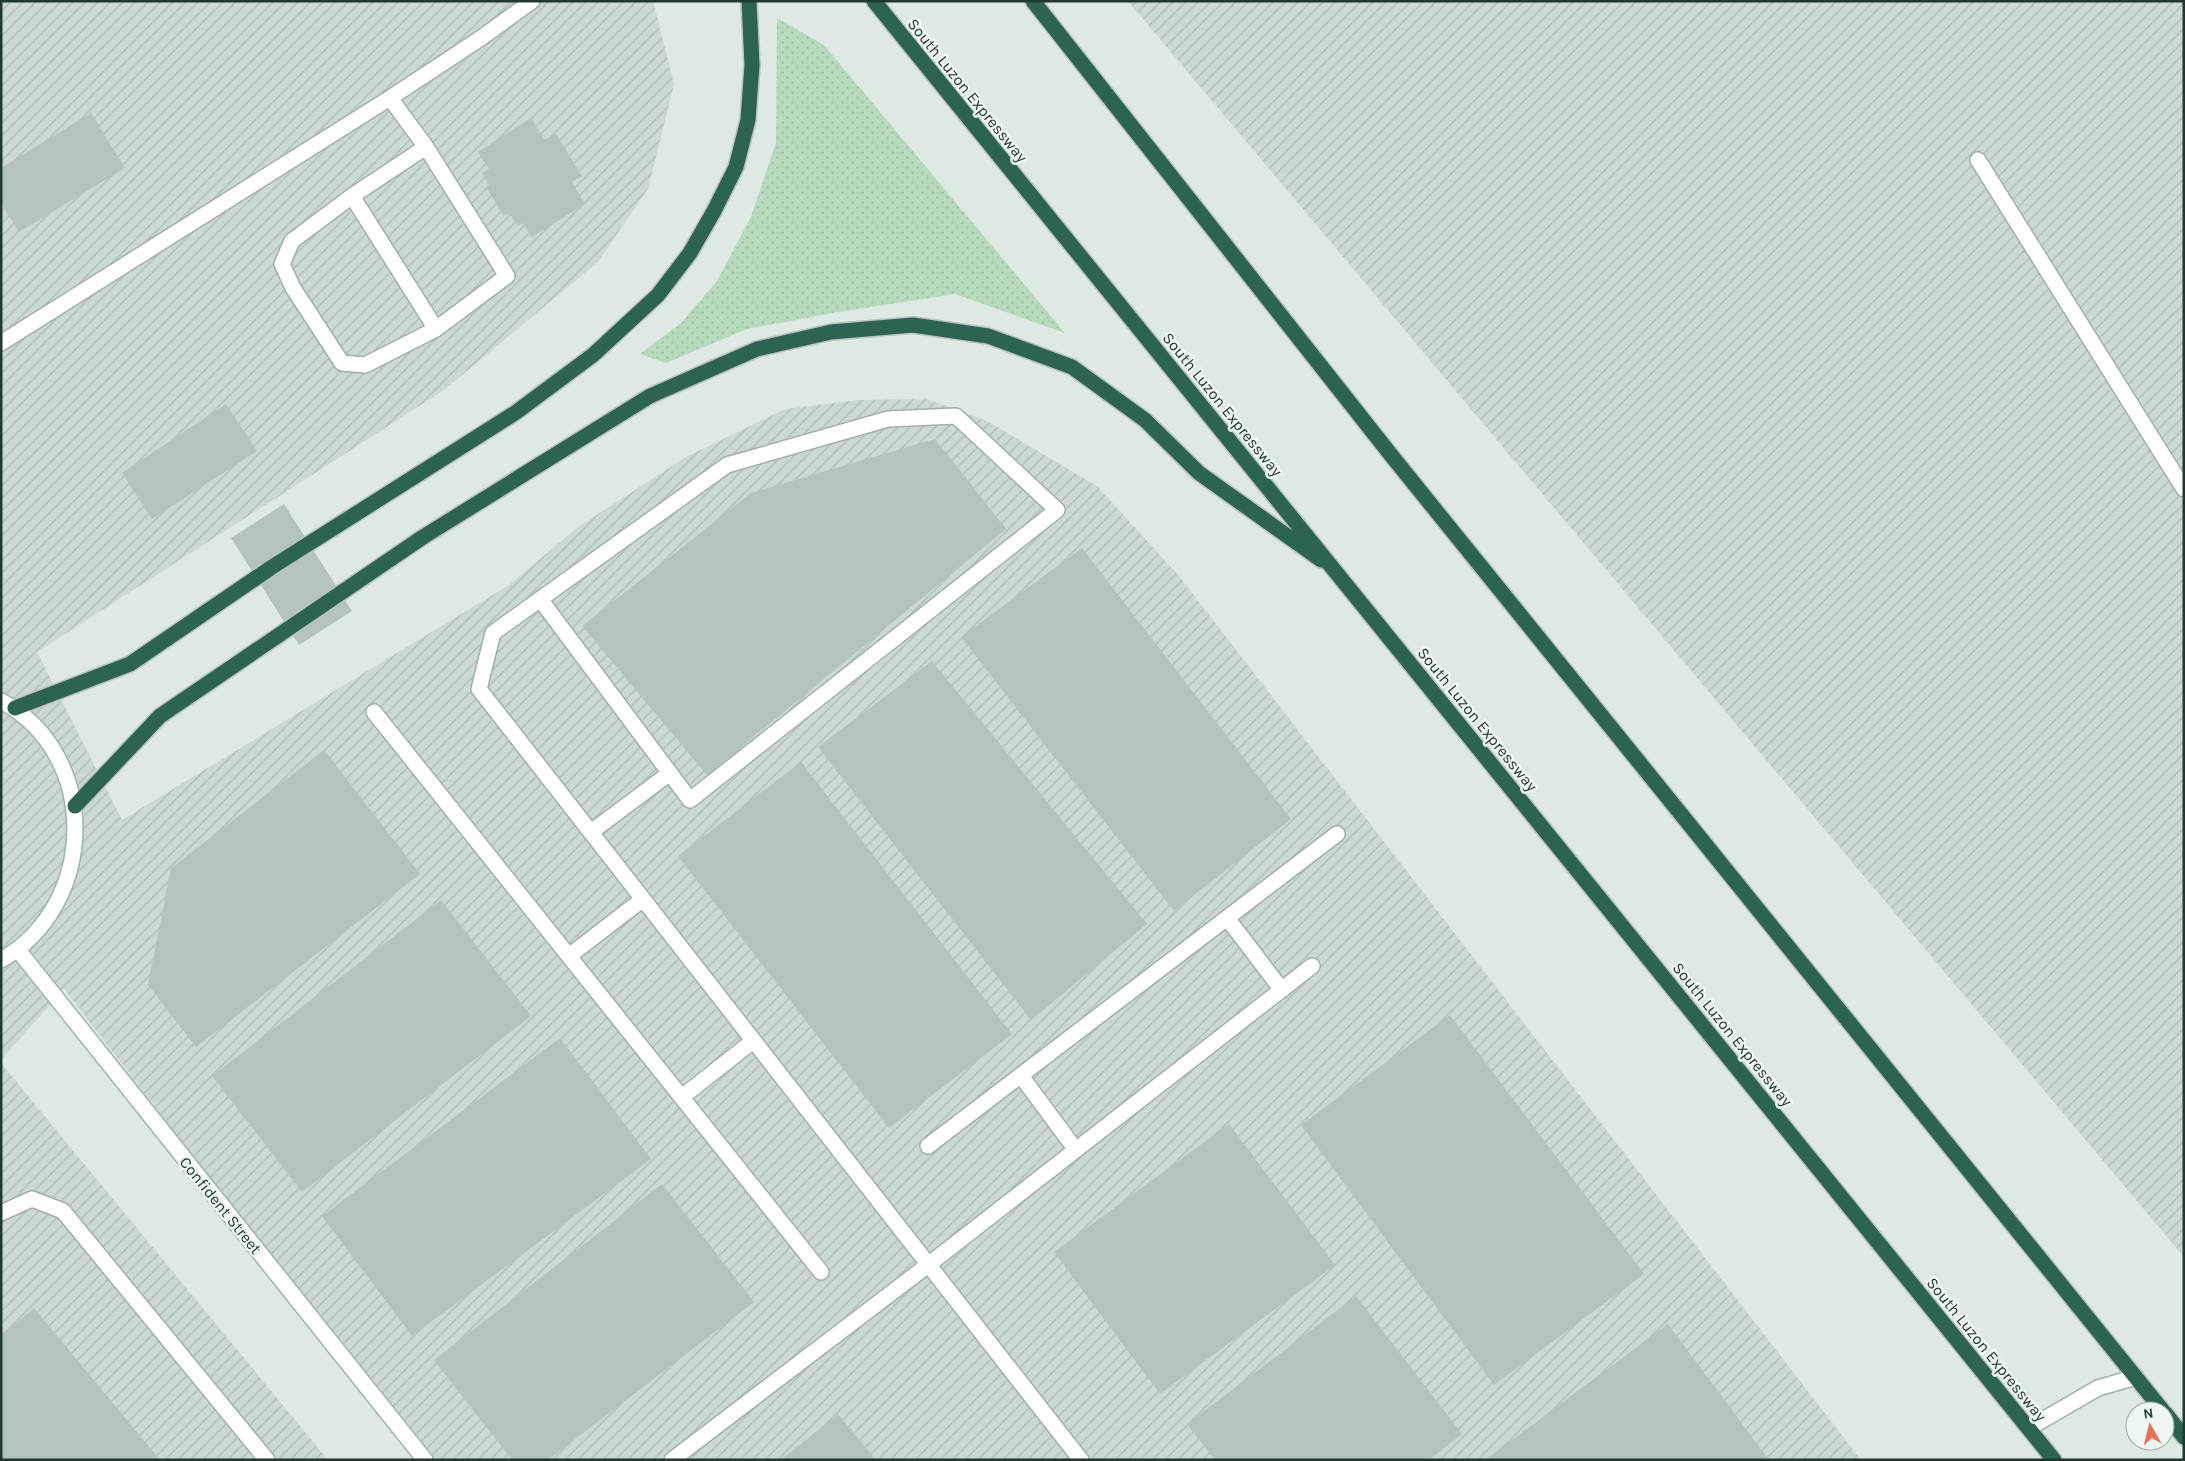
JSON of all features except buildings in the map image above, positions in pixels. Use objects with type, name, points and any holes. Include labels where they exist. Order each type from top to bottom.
[{"type":"highway","points":[[8,704],[130,664],[272,567],[515,413],[593,355],[658,295],[690,253],[736,167],[748,120],[752,65],[748,1]]},
{"type":"highway","name":"South Luzon Expressway","points":[[874,1],[1337,571],[2054,1460]]},
{"type":"highway","points":[[1033,1],[1391,455],[2155,1401]]},
{"type":"highway","points":[[75,806],[160,716],[423,537],[650,396],[756,348],[831,332],[913,325],[988,336],[1072,367],[1145,420],[1199,473],[1337,571]]},
{"type":"highway","points":[[2175,1426],[2184,1437]]},
{"type":"street","points":[[1,342],[390,98],[481,38],[532,1]]},
{"type":"street","points":[[390,98],[426,148],[507,276],[436,330],[365,365],[342,363],[292,288],[282,264],[292,241],[352,196],[426,148]]},
{"type":"street","points":[[1978,160],[2184,489]]},
{"type":"street","points":[[352,196],[436,330]]},
{"type":"street","points":[[540,599],[690,800],[1057,510],[956,416],[888,419],[727,465],[540,599],[493,633],[479,689],[1081,1460]]},
{"type":"street","points":[[1,960],[18,950],[46,921],[66,886],[76,846],[75,806],[64,768],[43,735],[8,704]]},
{"type":"street","points":[[374,712],[821,1272]]},
{"type":"street","points":[[591,832],[670,773]]},
{"type":"street","points":[[928,1146],[1337,834]]},
{"type":"street","points":[[569,956],[643,899]]},
{"type":"street","points":[[1227,918],[1282,990]]},
{"type":"street","name":"Confident Street","points":[[18,950],[425,1460]]},
{"type":"street","points":[[672,1460],[928,1265],[1312,966]]},
{"type":"street","points":[[682,1097],[753,1041]]},
{"type":"street","points":[[1021,1076],[1076,1150]]},
{"type":"street","points":[[1,1213],[32,1200],[63,1211],[267,1460]]},
{"type":"street","points":[[2028,1428],[2098,1388],[2136,1377]]},
{"type":"shaded area","points":[[1,1],[653,1],[674,84],[648,189],[598,262],[444,390],[37,652],[122,820],[509,585],[578,527],[686,457],[785,409],[858,400],[927,399],[987,421],[1097,486],[1179,576],[1861,1460],[428,1460],[64,989],[1,1060]]},
{"type":"shaded area","points":[[1128,1],[2184,1],[2184,1257]]},
{"type":"shaded area","points":[[1,1063],[328,1460],[1,1460]]},
{"type":"green space","points":[[777,18],[824,45],[1065,333],[955,294],[833,313],[747,329],[666,363],[640,354],[681,323],[717,281],[751,217],[776,143]]}]
